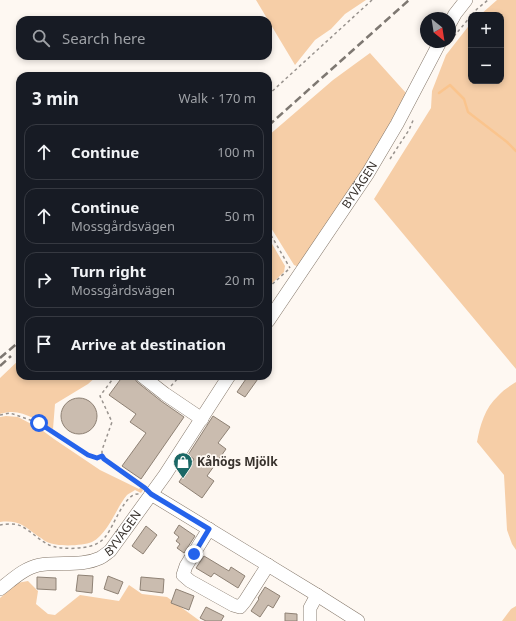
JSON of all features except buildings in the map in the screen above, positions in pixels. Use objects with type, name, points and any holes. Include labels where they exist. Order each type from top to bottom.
[{"type":"street","points":[[456,13],[466,0]]},
{"type":"street","name":"BYVÄGEN","points":[[272,315],[368,173],[397,124],[437,48]]},
{"type":"street","points":[[147,380],[202,419]]},
{"type":"street","name":"BYVÄGEN","points":[[0,589],[24,571],[38,565],[86,562],[100,558],[110,551],[149,497],[226,380]]},
{"type":"street","points":[[149,497],[209,529],[358,621]]},
{"type":"street","points":[[209,529],[186,566],[183,575],[190,581],[233,605],[240,607],[268,565]]},
{"type":"street","points":[[310,621],[310,608],[317,595]]},
{"type":"path","points":[[272,92],[372,0]]},
{"type":"path","points":[[475,12],[488,0]]},
{"type":"path","points":[[456,34],[468,21]]},
{"type":"path","points":[[272,237],[291,268],[272,285]]},
{"type":"path","points":[[112,380],[100,396],[112,422],[102,450],[102,456],[104,459],[145,488],[149,497]]},
{"type":"path","points":[[0,415],[10,413],[39,423],[88,455],[97,458],[102,456]]},
{"type":"path","points":[[0,525],[6,524],[21,526],[50,545],[60,548],[88,547],[96,544],[107,535],[130,496],[135,493],[149,497]]},
{"type":"shaded area","points":[[256,0],[366,0],[345,14],[331,29],[315,40],[295,65],[272,27],[272,16],[266,16]]},
{"type":"shaded area","points":[[497,0],[516,0],[516,369],[374,199],[431,108],[432,91],[446,55],[451,48],[456,48],[456,42],[468,27],[468,84],[504,84],[504,12],[483,12]]},
{"type":"shaded area","points":[[370,53],[406,93],[375,152],[299,267],[294,265],[272,229],[272,133],[333,80]]},
{"type":"shaded area","points":[[272,244],[285,266],[284,272],[272,283]]},
{"type":"shaded area","points":[[16,363],[16,380],[92,380],[55,404],[53,429],[21,413],[10,412],[0,414],[0,378]]},
{"type":"shaded area","points":[[516,382],[516,550],[507,530],[504,475],[477,442],[486,411],[502,392]]},
{"type":"shaded area","points":[[0,417],[18,417],[39,428],[100,470],[139,489],[141,487],[143,490],[141,493],[135,490],[127,495],[103,533],[92,542],[88,543],[70,545],[51,544],[17,523],[0,522]]},
{"type":"shaded area","points":[[28,581],[38,591],[36,604],[48,614],[55,615],[80,595],[119,601],[129,585],[142,594],[167,597],[200,621],[0,621],[0,598],[17,583]]},
{"type":"shaded area","points":[[516,606],[516,621],[502,621],[511,609]]},
{"type":"waterway","points":[[439,93],[450,85],[464,99],[468,112],[507,142],[516,151]]},
{"type":"railway","points":[[272,122],[409,0]]},
{"type":"railway","points":[[0,358],[16,344]]},
{"type":"railway","points":[[0,366],[11,356]]},
{"type":"place","name":"Kåhögs Mjölk","points":[[183,479]]},
{"type":"route","points":[[39,423],[88,455],[97,458],[102,456],[151,494],[209,529],[194,554]]}]
